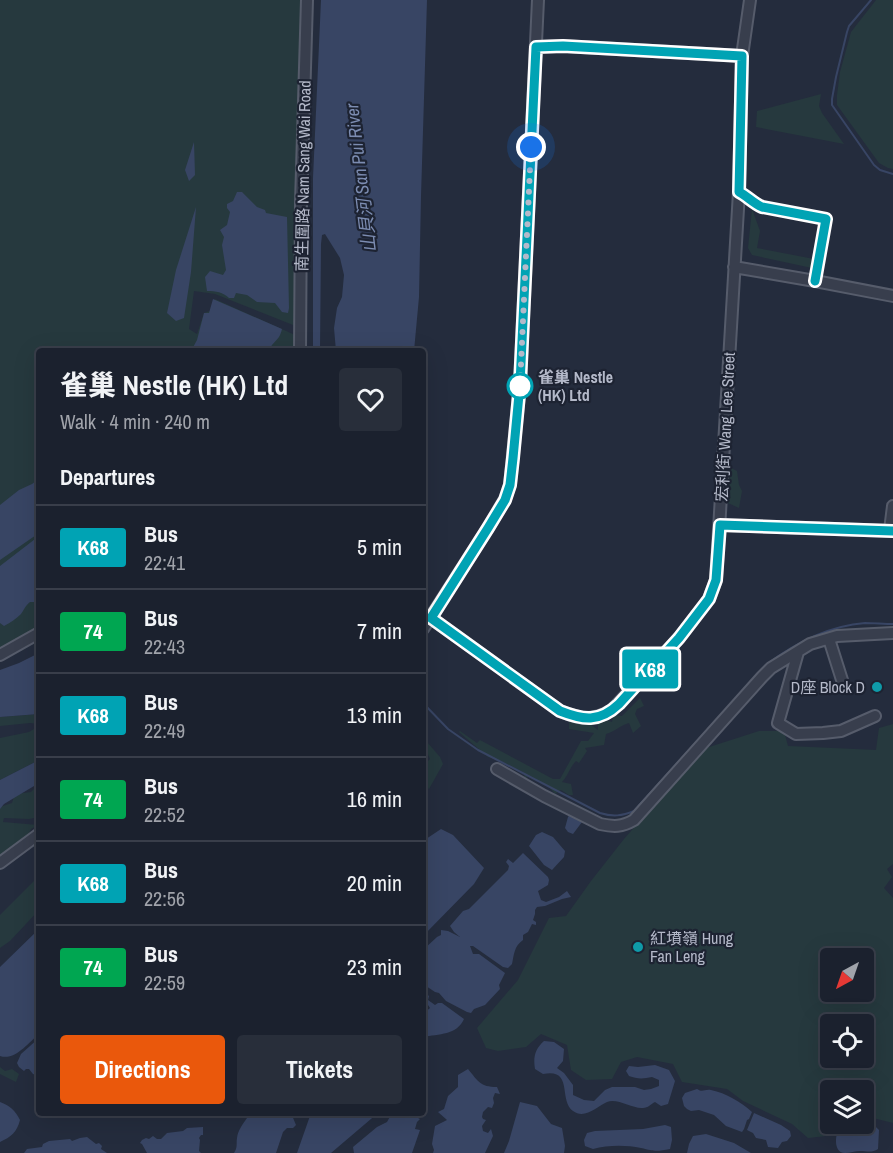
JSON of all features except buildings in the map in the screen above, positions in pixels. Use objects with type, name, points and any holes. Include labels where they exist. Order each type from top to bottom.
[{"type":"street","name":"南生圍路 Nam Sang Wai Road","points":[[300,348],[301,202],[307,0]]},
{"type":"street","points":[[426,624],[505,500],[510,485],[520,384],[538,0]]},
{"type":"street","name":"宏利街 Wang Lee Street","points":[[431,618],[560,711],[582,719],[602,716],[619,704],[679,638],[709,599],[716,580],[720,525],[739,185],[742,56],[750,0]]},
{"type":"street","points":[[536,47],[563,46],[742,56]]},
{"type":"street","points":[[734,267],[893,296]]},
{"type":"street","points":[[720,525],[891,531],[893,506]]},
{"type":"street","points":[[497,769],[600,824],[622,826],[634,820],[771,668],[810,644],[837,636],[893,633]]},
{"type":"street","points":[[0,655],[36,635]]},
{"type":"street","points":[[829,639],[842,680]]},
{"type":"street","points":[[798,652],[778,723],[796,734],[823,733],[841,731],[875,716]]},
{"type":"street","points":[[0,863],[36,836]]},
{"type":"green space","points":[[0,0],[303,0],[301,202],[294,203],[298,221],[298,327],[215,294],[194,291],[189,329],[197,334],[204,313],[210,311],[215,299],[295,335],[295,348],[36,348],[36,633],[0,651]]},
{"type":"green space","points":[[876,0],[893,0],[893,169],[879,163],[837,105],[840,72],[851,32]]},
{"type":"green space","points":[[821,94],[819,106],[822,113],[844,144],[756,127],[757,111]]},
{"type":"green space","points":[[752,209],[760,231],[757,248],[814,259],[812,268],[752,255],[748,248]]},
{"type":"green space","points":[[729,467],[737,471],[742,491],[739,508],[717,498],[719,480]]},
{"type":"green space","points":[[640,698],[644,706],[637,709],[635,714],[641,726],[633,733],[629,723],[606,734],[604,745],[585,748],[587,751],[579,763],[576,761],[572,766],[562,782],[571,784],[573,795],[561,790],[555,794],[549,787],[531,776],[525,778],[523,772],[488,757],[459,732],[477,743],[480,740],[553,779],[560,779],[581,741],[588,741],[594,733],[569,729],[569,721],[577,711],[584,725],[590,724],[598,730],[598,723],[604,719],[612,722],[613,715],[622,716]]},
{"type":"green space","points":[[36,714],[36,724],[0,726],[0,717]]},
{"type":"green space","points":[[893,724],[893,864],[887,869],[892,877],[884,888],[893,898],[893,1123],[874,1119],[874,1080],[820,1080],[820,1134],[830,1134],[808,1138],[792,1124],[743,1101],[727,1089],[682,1082],[673,1064],[637,1057],[621,1062],[612,1079],[586,1080],[571,1070],[567,1045],[541,1034],[526,1047],[498,1051],[486,1048],[477,1028],[518,980],[549,918],[566,916],[624,839],[703,749],[759,731],[784,731],[788,746],[876,750],[879,728]]},
{"type":"green space","points":[[36,728],[36,762],[0,780],[0,738],[29,732]]},
{"type":"green space","points":[[427,742],[443,764],[429,789],[426,786],[426,763],[430,759]]},
{"type":"green space","points":[[36,787],[36,818],[4,818],[3,822],[36,826],[0,859],[0,807],[12,803],[15,794],[31,792]]},
{"type":"green space","points":[[36,879],[36,913],[10,941],[0,948],[0,915]]},
{"type":"green space","points":[[0,1067],[5,1071],[12,1069],[19,1074],[16,1082],[0,1074]]},
{"type":"water","name":"山貝河 San Pui River","points":[[321,0],[427,0],[419,297],[414,348],[336,348],[334,328],[337,308],[342,297],[344,275],[340,258],[325,234],[322,235],[321,244],[320,348],[313,348],[313,178]]},
{"type":"water","points":[[194,142],[195,175],[189,181],[185,170]]},
{"type":"water","points":[[237,192],[242,192],[266,213],[287,217],[288,313],[282,312],[275,303],[257,302],[247,295],[236,293],[234,298],[229,298],[219,292],[207,291],[205,277],[210,271],[223,275],[226,270],[222,245],[224,237],[220,230],[227,225],[230,212],[227,204],[233,201]]},
{"type":"water","points":[[196,207],[191,272],[184,318],[176,321],[167,313],[176,270]]},
{"type":"water","points":[[213,299],[282,329],[270,348],[193,348],[204,313],[209,313]]},
{"type":"water","points":[[36,481],[36,535],[0,560],[0,505],[19,490]]},
{"type":"water","points":[[36,538],[36,602],[30,602],[19,616],[4,626],[0,623],[0,566]]},
{"type":"water","points":[[36,654],[36,714],[0,717],[0,670]]},
{"type":"water","points":[[36,762],[36,785],[4,804],[0,809],[0,780]]},
{"type":"water","points":[[571,813],[580,818],[582,822],[573,834],[565,828]]},
{"type":"water","points":[[441,829],[453,835],[484,868],[474,884],[426,933],[426,839]]},
{"type":"water","points":[[542,832],[553,837],[565,851],[564,857],[552,870],[544,865],[529,846],[536,835]]},
{"type":"water","points":[[523,853],[548,877],[548,885],[538,891],[541,900],[546,902],[567,891],[571,897],[537,907],[533,920],[536,925],[532,924],[528,932],[523,935],[523,940],[516,948],[512,964],[508,968],[470,946],[473,954],[479,954],[505,973],[499,985],[500,989],[485,1005],[474,1009],[471,1013],[467,1012],[446,1001],[439,993],[426,986],[426,947],[441,935],[441,930],[460,937],[450,926],[508,870],[509,866],[506,862],[508,859],[513,863]]},
{"type":"water","points":[[36,932],[36,1037],[16,1054],[6,1057],[0,1056],[0,967]]},
{"type":"water","points":[[426,994],[429,996],[428,1000],[435,1005],[442,1003],[464,1019],[452,1031],[426,1036],[426,1011],[430,1008],[426,1002]]},
{"type":"water","points":[[36,1041],[36,1075],[29,1069],[24,1071],[19,1067],[17,1063],[21,1054]]},
{"type":"water","points":[[544,1041],[554,1042],[564,1049],[563,1061],[557,1068],[573,1085],[573,1095],[594,1101],[605,1090],[612,1087],[651,1089],[659,1086],[659,1080],[652,1077],[632,1077],[626,1071],[629,1066],[655,1065],[669,1070],[675,1081],[668,1104],[661,1106],[655,1102],[639,1108],[611,1101],[586,1113],[573,1111],[566,1100],[564,1086],[559,1076],[553,1073],[543,1074],[535,1069],[535,1054]]},
{"type":"water","points":[[468,1069],[483,1084],[497,1087],[500,1094],[495,1093],[492,1108],[488,1107],[482,1117],[486,1120],[482,1126],[483,1131],[488,1133],[491,1129],[493,1136],[485,1153],[433,1153],[435,1126],[447,1120],[438,1112],[444,1109],[448,1096],[458,1087],[458,1075]]},
{"type":"water","points":[[697,1089],[722,1093],[738,1101],[752,1112],[742,1132],[726,1126],[714,1115],[687,1109],[682,1098],[685,1093]]},
{"type":"water","points":[[0,1102],[12,1109],[20,1120],[13,1134],[0,1142]]},
{"type":"water","points":[[520,1102],[537,1106],[551,1124],[562,1128],[564,1153],[504,1153]]},
{"type":"water","points":[[754,1113],[781,1125],[790,1131],[791,1136],[778,1148],[768,1147],[766,1140],[756,1138],[747,1130]]},
{"type":"water","points":[[292,1116],[296,1125],[283,1132],[276,1153],[234,1153],[242,1125],[247,1118]]},
{"type":"water","points":[[310,1116],[374,1116],[331,1153],[297,1153]]},
{"type":"water","points":[[390,1116],[414,1116],[420,1119],[415,1129],[420,1130],[412,1153],[354,1153],[353,1147],[377,1127],[387,1122]]},
{"type":"water","points":[[665,1125],[671,1127],[670,1149],[655,1151],[617,1146],[593,1149],[585,1146],[584,1140],[587,1133]]},
{"type":"water","points":[[874,1125],[879,1130],[878,1149],[847,1153],[839,1151],[836,1143],[837,1134],[843,1136],[874,1134]]},
{"type":"water","points":[[203,1127],[203,1135],[199,1138],[201,1153],[147,1153],[140,1143],[153,1136],[161,1139],[167,1133]]},
{"type":"water","points":[[706,1134],[734,1143],[751,1153],[687,1153],[693,1136]]},
{"type":"water","points":[[87,1137],[96,1144],[99,1143],[102,1146],[101,1149],[107,1153],[24,1153],[27,1149],[42,1147],[49,1141],[70,1139],[72,1141]]},
{"type":"waterway","points":[[871,0],[849,26],[836,77],[832,105],[874,165],[880,170],[893,174]]},
{"type":"waterway","points":[[426,706],[448,729],[478,750],[600,813],[621,815],[634,811],[766,665],[777,657],[812,637],[838,628],[865,623],[893,624]]},
{"type":"bus line","name":"K68","points":[[815,281],[826,219],[762,207],[754,204],[739,192],[742,56],[563,46],[536,47],[520,384],[510,485],[505,500],[431,618],[560,711],[582,719],[593,718],[602,716],[619,704],[679,638],[709,599],[716,580],[720,525],[893,531]]},
{"type":"place","name":"雀巢 Nestle (HK) Ltd","points":[[520,386]]},
{"type":"place","name":"D座 Block D","points":[[877,687]]},
{"type":"place","name":"紅墳嶺 Hung Fan Leng","points":[[638,947]]},
{"type":"route","points":[[520,386],[531,147]]}]
